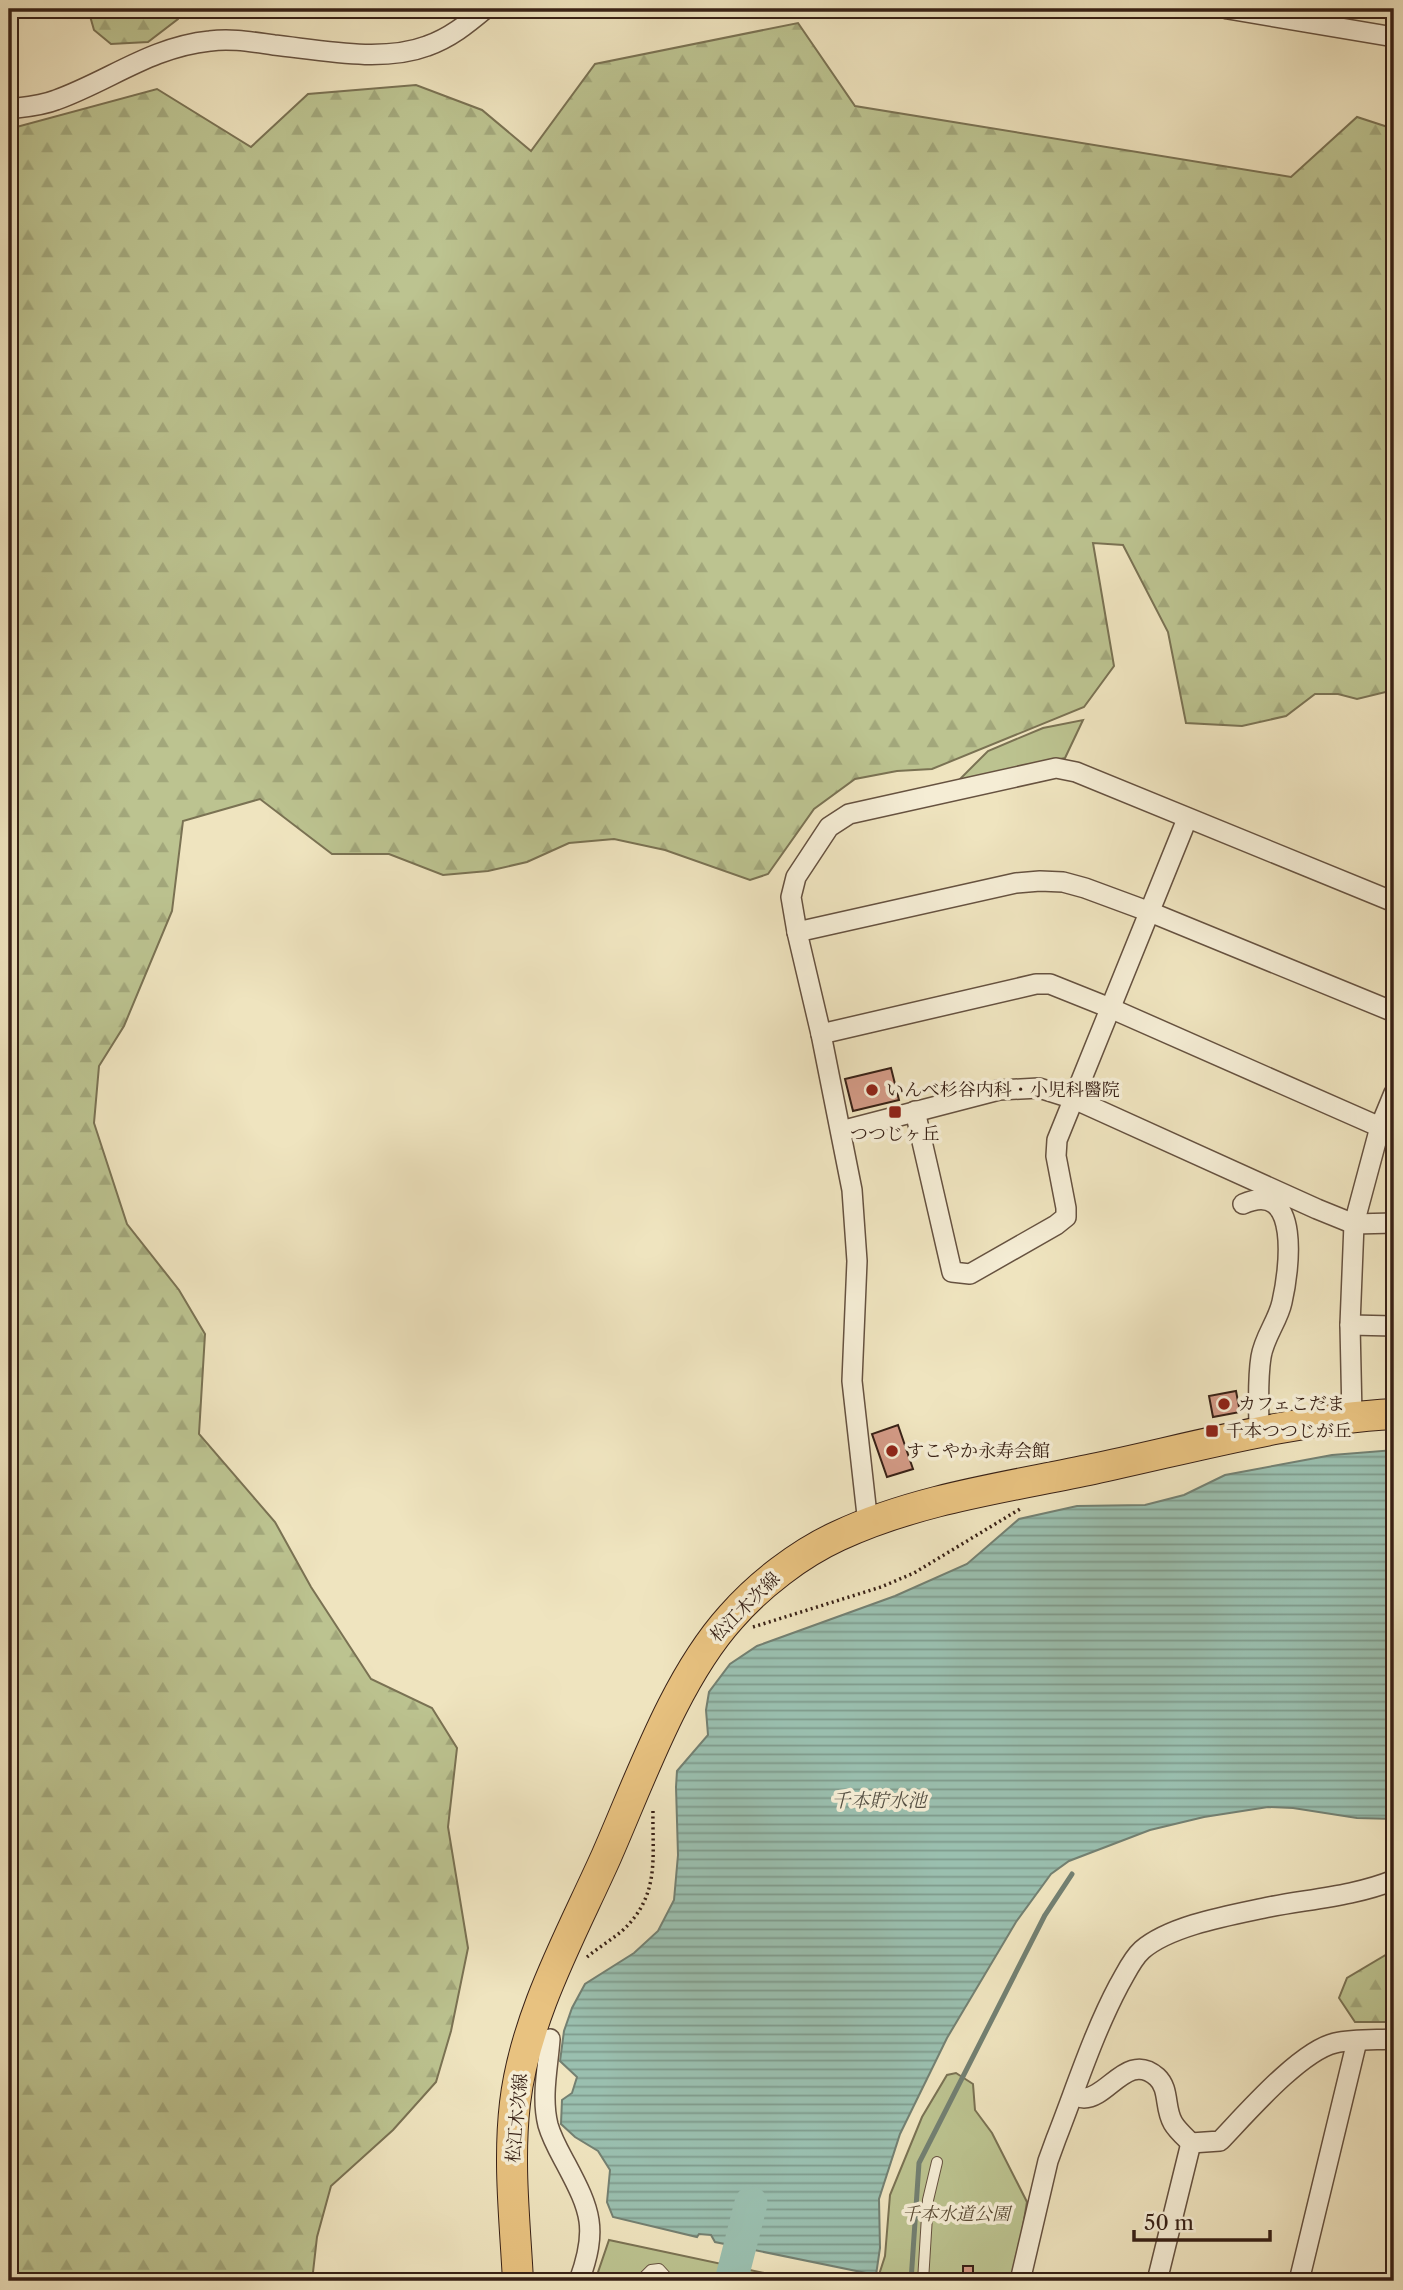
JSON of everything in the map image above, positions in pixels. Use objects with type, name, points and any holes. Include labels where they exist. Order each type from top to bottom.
[{"type":"main road","name":"松江木次線","points":[[518,2281],[511,2155],[515,2103],[525,2054],[540,2007],[682,1688],[706,1647],[733,1614],[790,1564],[835,1537],[932,1504],[1259,1433],[1352,1416],[1394,1414]]},
{"type":"street","points":[[9,109],[56,100],[129,65],[188,44],[229,40],[352,53],[409,51],[457,32],[485,9]]},
{"type":"street","points":[[1228,9],[1394,37]]},
{"type":"street","points":[[868,1524],[852,1381],[857,1261],[852,1190],[791,897],[796,877],[829,827],[849,814],[1056,768],[1076,772],[1394,902]]},
{"type":"street","points":[[915,1111],[952,1272],[970,1274],[1066,1217],[1056,1156],[1057,1140],[1187,819]]},
{"type":"street","points":[[797,932],[1016,883],[1063,882],[1150,912],[1394,1012]]},
{"type":"street","points":[[821,1034],[1036,984],[1050,985],[1110,1008],[1387,1127]]},
{"type":"street","points":[[841,1131],[999,1090],[1039,1088],[1074,1099],[1354,1224],[1394,1223]]},
{"type":"street","points":[[1352,1416],[1350,1325],[1354,1224],[1387,1127],[1394,1093]]},
{"type":"street","points":[[1243,1203],[1263,1200],[1276,1205],[1282,1211],[1289,1250],[1289,1267],[1282,1303],[1261,1354],[1259,1433]]},
{"type":"street","points":[[1350,1325],[1394,1326]]},
{"type":"street","points":[[1020,2281],[1048,2161],[1108,2007],[1127,1970],[1143,1949],[1172,1933],[1190,1927],[1394,1880]]},
{"type":"street","points":[[550,2039],[545,2094],[548,2124],[590,2219],[591,2243],[579,2281]]},
{"type":"street","points":[[1191,2143],[1220,2141],[1262,2098],[1315,2052],[1334,2043],[1394,2039]]},
{"type":"street","points":[[1299,2281],[1357,2041]]},
{"type":"street","points":[[1074,2095],[1084,2098],[1100,2094],[1120,2076],[1145,2069],[1164,2085],[1171,2121],[1191,2143]]},
{"type":"street","points":[[1157,2281],[1191,2143]]},
{"type":"lane","points":[[923,2281],[928,2200],[937,2162]]},
{"type":"lane","points":[[639,2281],[651,2270],[659,2269],[670,2281]]},
{"type":"path","points":[[750,1628],[881,1587],[914,1573],[1024,1507]]},
{"type":"path","points":[[582,1962],[622,1931],[634,1918],[648,1894],[654,1857],[654,1802]]},
{"type":"green space","points":[[88,9],[184,9],[178,19],[148,42],[111,44],[94,30]]},
{"type":"green space","points":[[798,23],[855,106],[1291,177],[1357,117],[1394,129],[1394,690],[1357,699],[1338,694],[1315,694],[1286,716],[1242,726],[1186,723],[1168,632],[1123,545],[1093,543],[1114,666],[1084,707],[932,769],[897,771],[855,779],[814,809],[768,874],[750,880],[665,850],[614,839],[569,843],[527,862],[488,871],[443,875],[389,854],[332,854],[260,799],[183,821],[172,911],[124,1026],[99,1066],[94,1123],[127,1224],[179,1290],[205,1334],[199,1434],[275,1522],[311,1587],[371,1679],[432,1708],[457,1748],[448,1827],[468,1948],[451,2031],[436,2082],[393,2130],[331,2186],[317,2237],[312,2281],[9,2281],[9,129],[157,89],[251,147],[308,94],[416,85],[482,110],[531,151],[595,64]]},
{"type":"green space","points":[[1083,720],[1065,758],[959,780],[988,751],[1043,728]]},
{"type":"green space","points":[[1394,1950],[1394,2022],[1355,2022],[1339,1998],[1347,1978]]},
{"type":"green space","name":"千本水道公園","points":[[956,2073],[973,2084],[975,2110],[992,2133],[1027,2202],[1014,2280],[877,2281],[885,2256],[890,2195],[922,2117],[947,2075]]},
{"type":"green space","points":[[609,2240],[802,2281],[595,2281]]},
{"type":"water","name":"千本貯水池","points":[[1394,1450],[1394,1819],[1357,1818],[1268,1807],[1204,1817],[1150,1830],[1069,1861],[1051,1874],[1016,1922],[947,2038],[900,2134],[879,2199],[880,2248],[876,2275],[715,2242],[711,2235],[699,2234],[697,2237],[613,2217],[607,2202],[610,2170],[598,2151],[575,2137],[561,2124],[562,2100],[572,2093],[577,2077],[560,2061],[564,2031],[585,1984],[634,1953],[658,1931],[674,1900],[678,1855],[677,1771],[708,1735],[706,1710],[709,1692],[730,1664],[757,1646],[895,1596],[967,1564],[1019,1519],[1077,1506],[1145,1505],[1184,1495],[1225,1475],[1332,1455]]},
{"type":"building","name":"いんべ杉谷内科・小児科醫院","points":[[891,1068],[899,1100],[853,1111],[845,1079]]},
{"type":"building","name":"カフェこだま","points":[[1236,1391],[1240,1412],[1213,1417],[1209,1396]]},
{"type":"building","name":"すこやか永寿会館","points":[[898,1425],[913,1469],[887,1477],[872,1434]]},
{"type":"building","points":[[963,2266],[973,2266],[973,2276],[963,2276]]},
{"type":"waterway","points":[[911,2281],[919,2163],[1045,1915],[1072,1874]]},
{"type":"waterway","points":[[731,2281],[751,2203]]},
{"type":"place","name":"いんべ杉谷内科・小児科醫院","points":[[872,1090]]},
{"type":"place","name":"つつじヶ丘","points":[[895,1112]]},
{"type":"place","name":"カフェこだま","points":[[1224,1404]]},
{"type":"place","name":"千本つつじが丘","points":[[1212,1431]]},
{"type":"place","name":"すこやか永寿会館","points":[[892,1451]]}]
